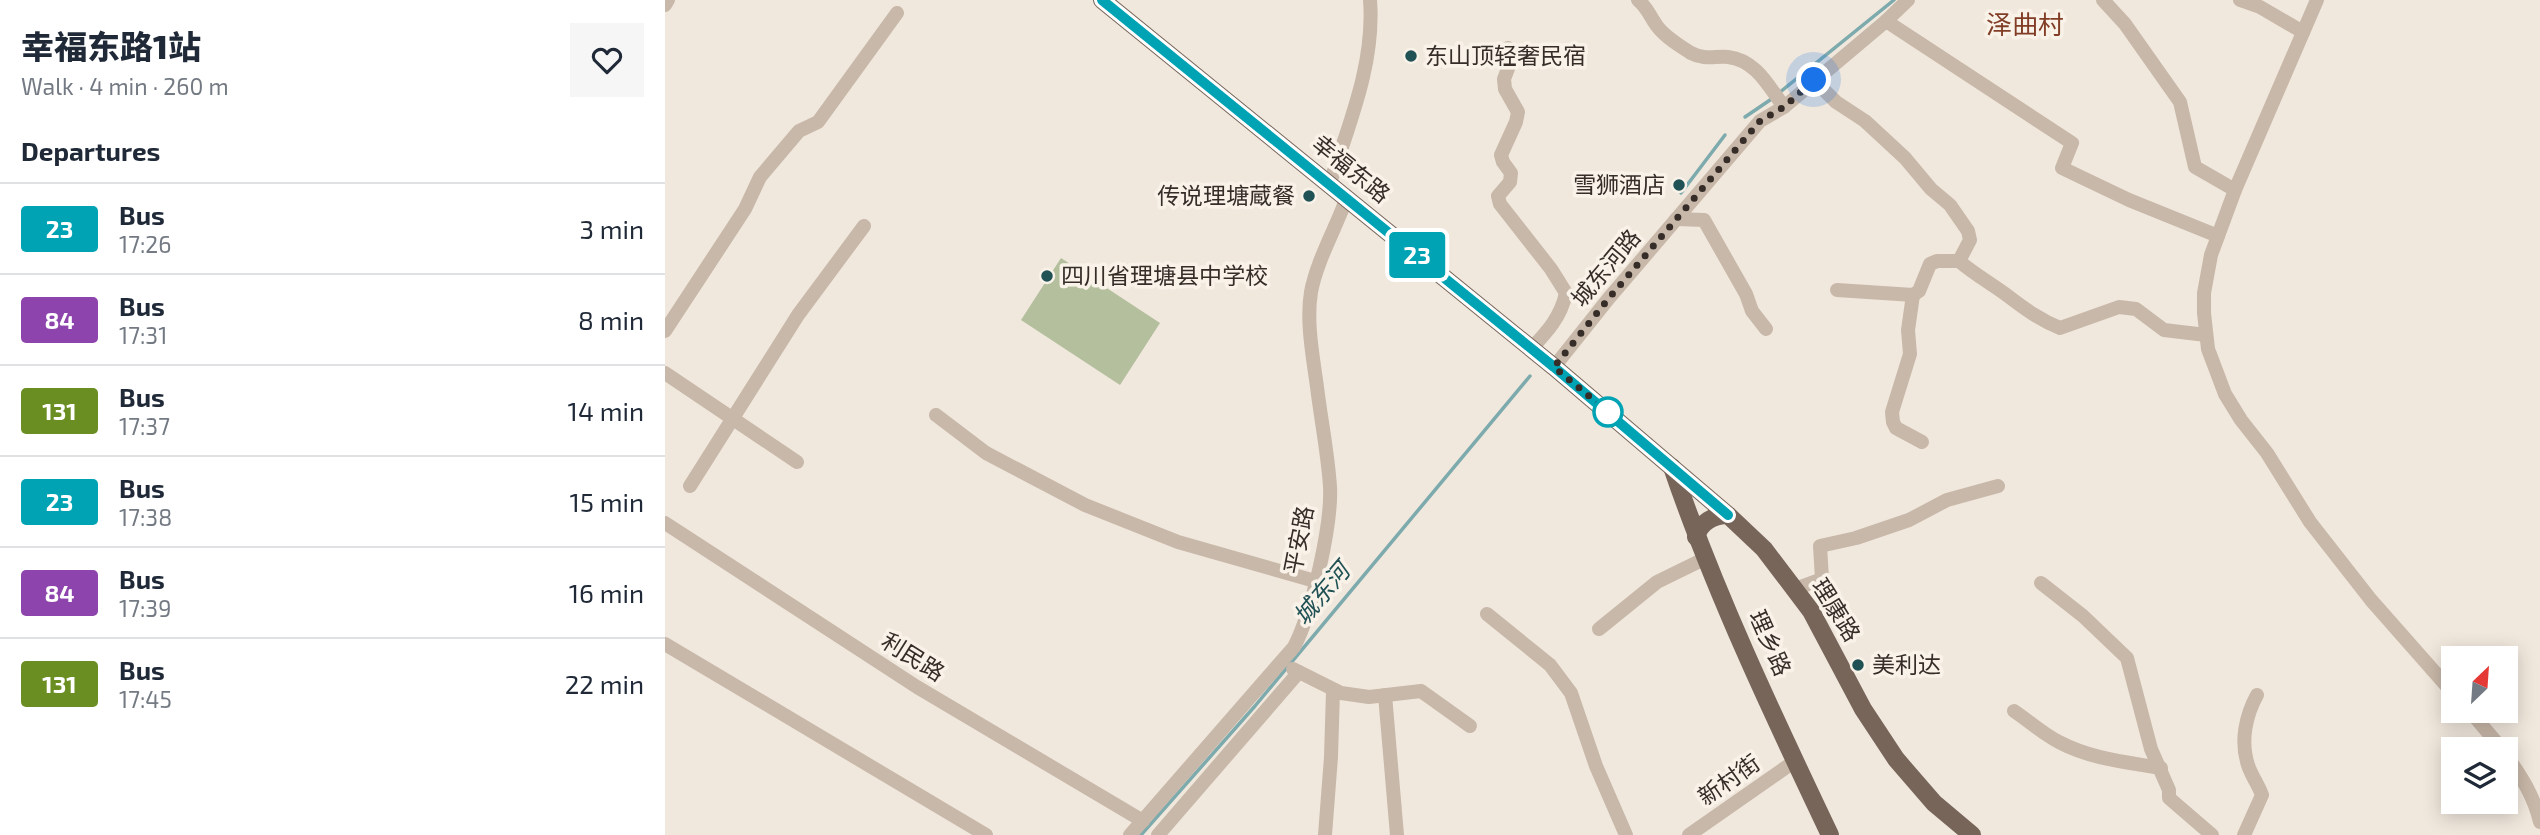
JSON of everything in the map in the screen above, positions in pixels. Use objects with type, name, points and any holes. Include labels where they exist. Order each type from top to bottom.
[{"type":"main road","name":"幸福东路","points":[[1102,0],[1554,367],[1728,515]]},
{"type":"main road","name":"理乡路","points":[[1672,467],[1696,537],[1830,835]]},
{"type":"main road","points":[[1696,537],[1703,524],[1715,517],[1728,515]]},
{"type":"main road","name":"理康路","points":[[1728,515],[1764,549],[1795,589],[1819,624],[1863,709],[1896,759],[1934,803],[1972,835]]},
{"type":"street","points":[[665,5],[668,0]]},
{"type":"street","points":[[1330,183],[1365,65],[1370,38],[1370,0]]},
{"type":"street","points":[[1638,0],[1664,33],[1688,50],[1705,58],[1728,57],[1741,61],[1757,72],[1779,99]]},
{"type":"street","name":"城东河路","points":[[1554,367],[1779,99],[1814,80],[1908,0]]},
{"type":"street","points":[[2103,0],[2125,24],[2180,102],[2195,167],[2235,190]]},
{"type":"street","points":[[2240,0],[2260,7],[2303,32]]},
{"type":"street","points":[[2317,0],[2235,190],[2218,236],[2205,277],[2206,334],[2225,394],[2267,453],[2310,522],[2371,600],[2441,679]]},
{"type":"street","points":[[665,331],[744,209],[760,177],[799,131],[818,122],[897,13]]},
{"type":"street","points":[[1885,21],[2072,143],[2062,168],[2129,200],[2218,236]]},
{"type":"street","points":[[1508,48],[1512,58],[1504,79],[1505,89],[1518,112],[1501,155],[1511,173],[1510,182],[1498,196],[1500,204],[1566,293],[1563,308],[1553,326],[1531,349]]},
{"type":"street","points":[[1814,80],[1836,102],[1865,121],[1950,205],[1968,231],[1970,240],[1958,261]]},
{"type":"street","name":"平安路","points":[[1130,835],[1289,666],[1302,630],[1329,517],[1330,487],[1313,358],[1310,300],[1313,284],[1347,197]]},
{"type":"street","points":[[1676,219],[1703,220],[1746,294],[1752,311],[1766,330]]},
{"type":"street","points":[[690,486],[798,315],[864,226]]},
{"type":"street","points":[[1837,290],[1913,295],[1919,291],[1930,264],[1937,261],[1958,261],[2025,310],[2060,328],[2119,307],[2136,309],[2164,330],[2206,334]]},
{"type":"street","points":[[1913,295],[1908,330],[1910,354],[1892,417],[1896,428],[1922,442]]},
{"type":"street","points":[[665,373],[797,462]]},
{"type":"street","points":[[936,415],[986,453],[1085,505],[1178,542],[1315,581]]},
{"type":"street","points":[[1795,589],[1822,579],[1820,546],[1856,538],[1909,520],[1947,500],[1998,486]]},
{"type":"street","name":"利民路","points":[[665,523],[917,687],[1143,821]]},
{"type":"street","points":[[1599,629],[1657,582],[1706,558]]},
{"type":"street","points":[[2041,583],[2083,616],[2127,659],[2151,749],[2161,768],[2169,798],[2212,835]]},
{"type":"street","points":[[1487,614],[1550,665],[1571,693],[1596,766],[1626,835]]},
{"type":"street","points":[[665,643],[986,835]]},
{"type":"street","points":[[1158,835],[1289,666],[1333,691],[1353,695],[1421,691],[1470,726]]},
{"type":"street","points":[[1325,835],[1333,691]]},
{"type":"street","points":[[1385,695],[1397,835]]},
{"type":"street","points":[[2244,835],[2262,795],[2248,768],[2244,751],[2247,713],[2257,695]]},
{"type":"street","points":[[2014,711],[2057,741],[2072,748],[2098,757],[2161,768]]},
{"type":"street","points":[[2480,723],[2492,737]]},
{"type":"street","name":"新村街","points":[[1689,835],[1795,761]]},
{"type":"street","points":[[2518,772],[2536,806],[2540,822]]},
{"type":"green space","points":[[1061,258],[1160,323],[1120,385],[1021,320]]},
{"type":"waterway","name":"城东河","points":[[1779,93],[1894,0]]},
{"type":"waterway","name":"城东河","points":[[1745,117],[1773,98]]},
{"type":"waterway","name":"城东河","points":[[1681,193],[1725,135]]},
{"type":"waterway","name":"城东河","points":[[1141,835],[1255,706],[1530,376]]},
{"type":"bus line","name":"23","points":[[1102,0],[1554,367],[1728,515]]},
{"type":"place","name":"东山顶轻奢民宿","points":[[1411,56]]},
{"type":"place","name":"雪狮酒店","points":[[1679,185]]},
{"type":"place","name":"传说理塘蔵餐","points":[[1309,196]]},
{"type":"place","name":"四川省理塘县中学校","points":[[1047,276]]},
{"type":"place","name":"美利达","points":[[1858,665]]},
{"type":"district","name":"泽曲村","points":[[2025,25]]},
{"type":"route","points":[[1608,412],[1554,367],[1650,249],[1760,121],[1784,107],[1814,80]]}]
